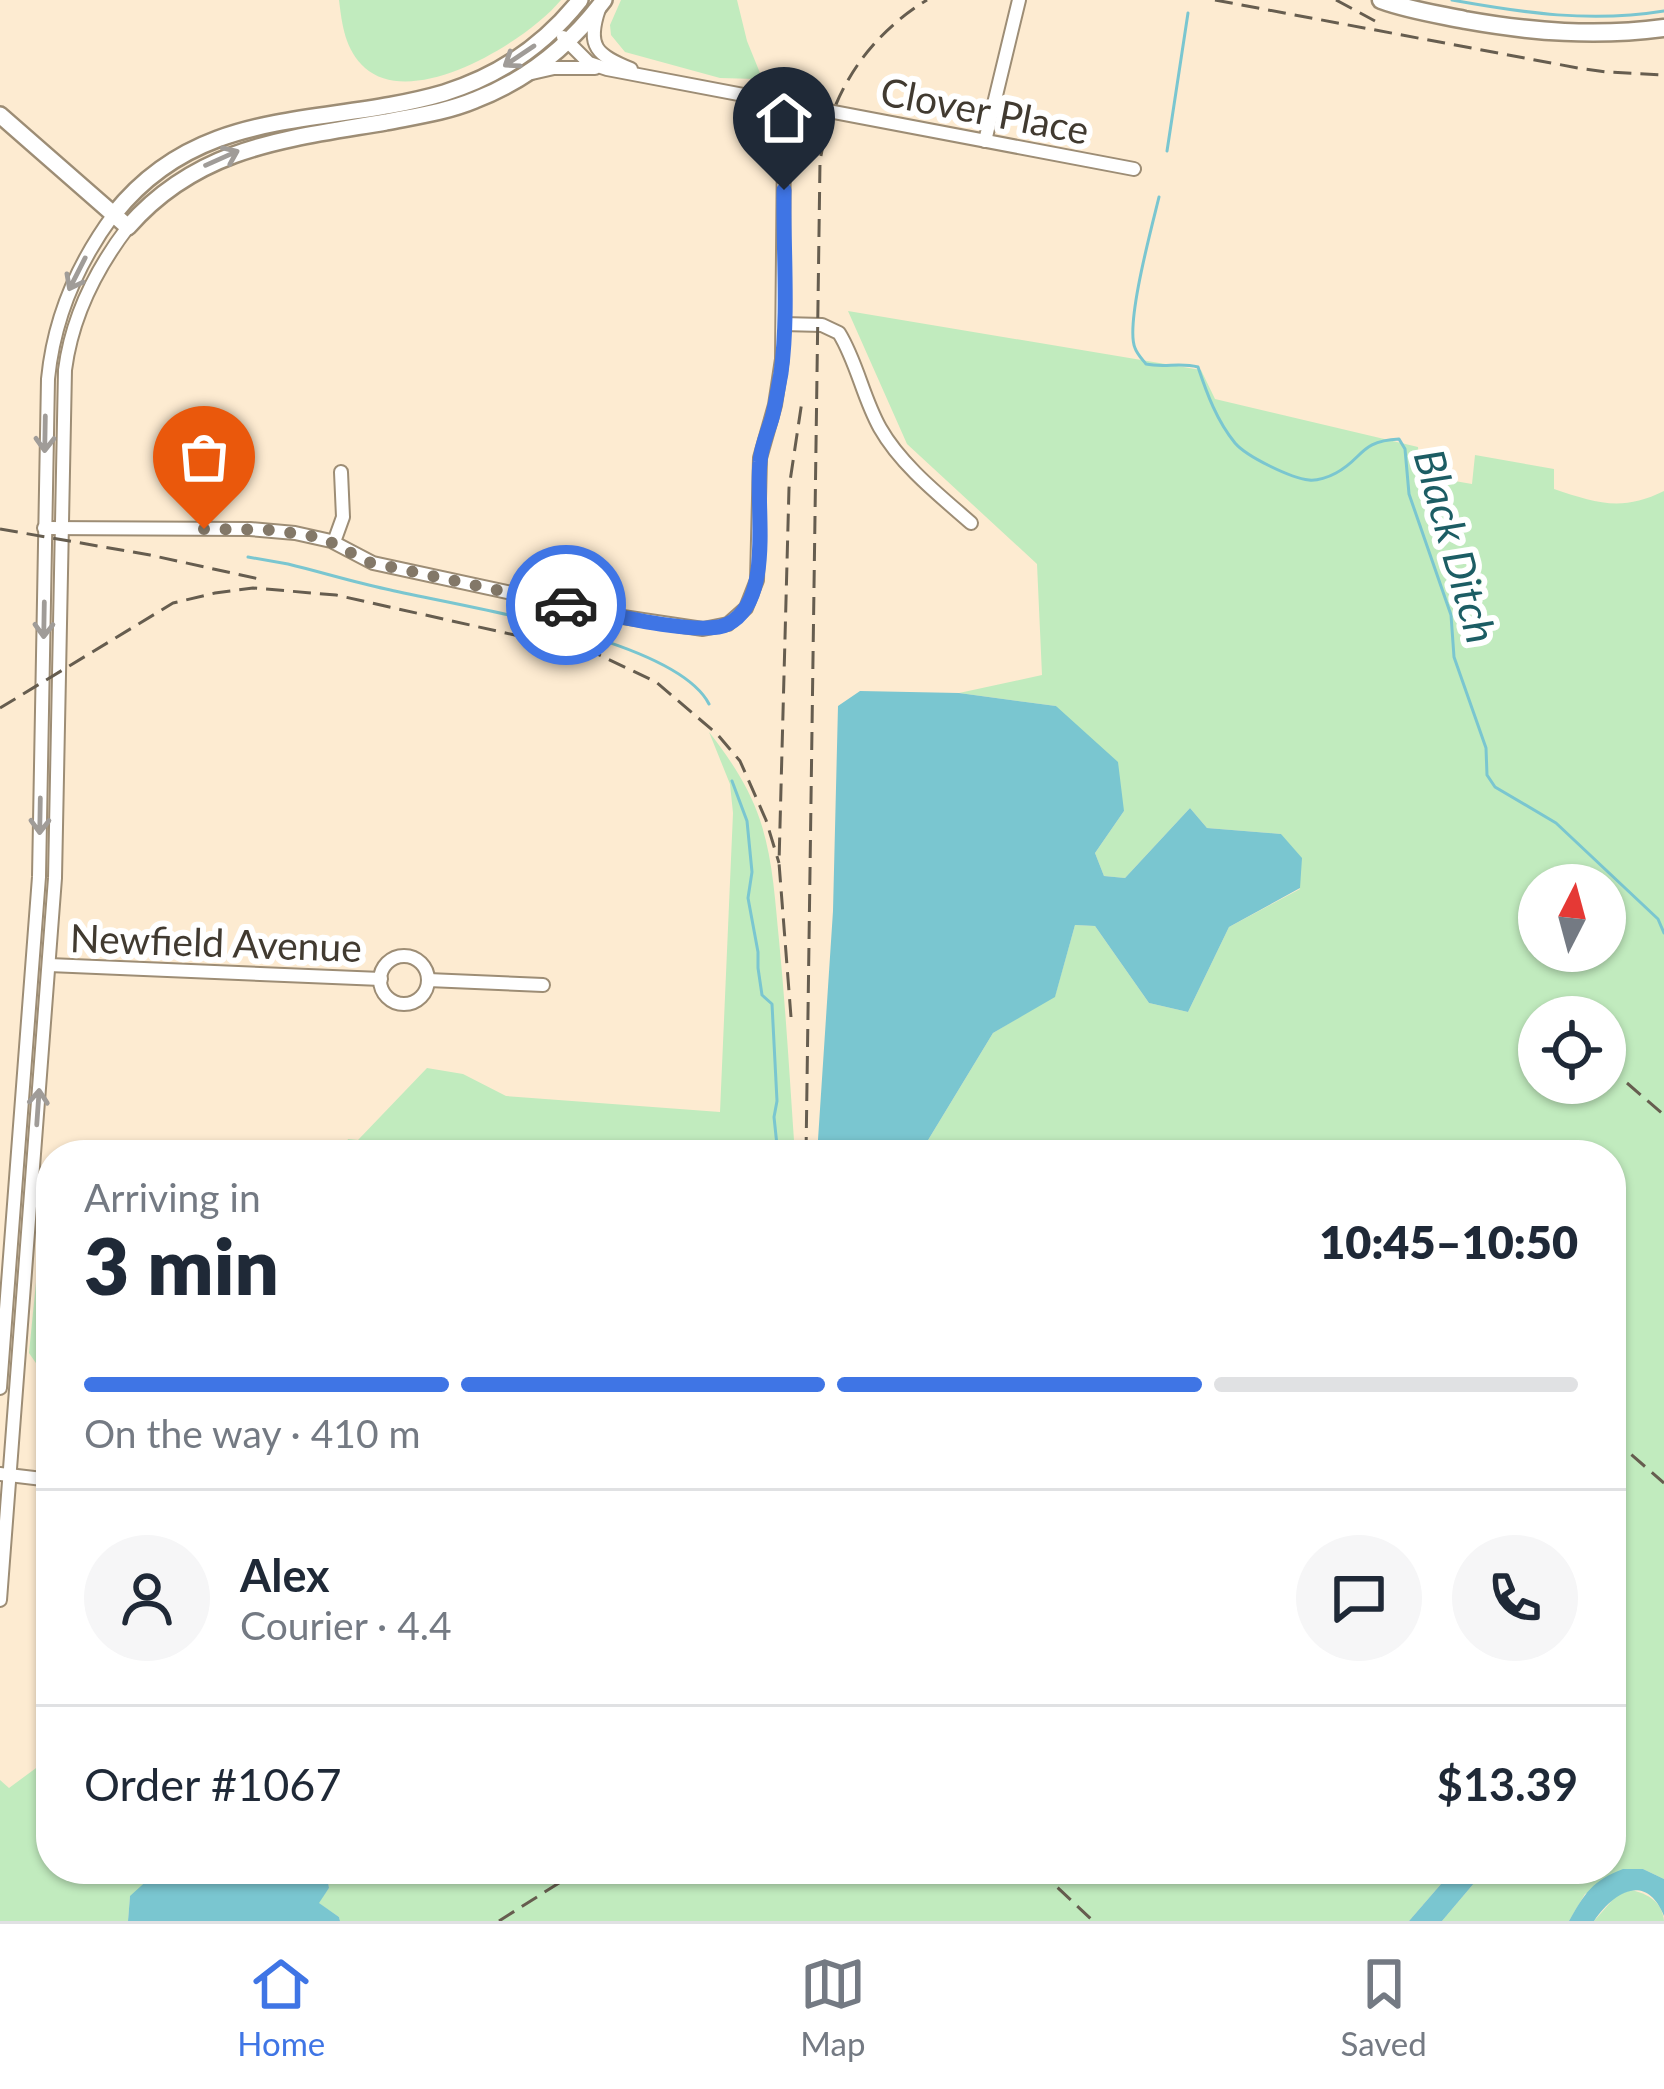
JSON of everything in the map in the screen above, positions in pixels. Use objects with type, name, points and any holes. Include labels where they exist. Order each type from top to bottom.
[{"type":"main road","points":[[1381,0],[1430,14],[1534,31],[1606,34],[1664,28]]},
{"type":"street","points":[[0,1388],[39,877],[46,406],[54,340],[71,285],[114,214],[161,169],[213,140],[255,127],[457,88],[514,61],[580,0]]},
{"type":"street","points":[[986,141],[1019,0]]},
{"type":"street","points":[[520,78],[567,42],[603,2]]},
{"type":"street","points":[[603,2],[593,32],[596,48],[618,63],[666,80]]},
{"type":"street","name":"Clover Place","points":[[555,28],[590,62],[614,70],[1134,169]]},
{"type":"street","points":[[0,1600],[3,1478],[56,866],[64,386],[70,341],[84,299],[128,227],[149,205],[179,182],[233,153],[440,111],[554,68],[614,70]]},
{"type":"street","points":[[44,528],[274,530],[334,542],[368,562],[632,618],[717,628],[734,621],[756,585],[759,464],[782,359],[784,145],[793,104]]},
{"type":"street","points":[[0,116],[128,227]]},
{"type":"street","points":[[783,324],[819,325],[838,333],[888,440],[971,523]]},
{"type":"street","points":[[334,542],[344,517],[341,472]]},
{"type":"street","name":"Newfield Avenue","points":[[406,956],[420,962],[428,980],[421,997],[402,1004],[387,996],[381,979],[388,963],[406,956]]},
{"type":"street","name":"Newfield Avenue","points":[[49,965],[381,979]]},
{"type":"street","name":"Newfield Avenue","points":[[428,980],[543,985]]},
{"type":"street","points":[[3,1478],[36,1479]]},
{"type":"green space","points":[[339,0],[561,0],[497,51],[469,66],[412,81],[386,79],[358,61],[346,37]]},
{"type":"green space","points":[[621,0],[737,0],[760,73],[756,79],[720,78],[625,52],[611,35],[610,25]]},
{"type":"green space","points":[[848,311],[1201,370],[1215,399],[1418,447],[1420,475],[1472,484],[1475,455],[1554,469],[1554,489],[1596,501],[1635,502],[1664,491],[1664,1879],[1643,1869],[1626,1876],[1626,1140],[928,1140],[993,1033],[1055,996],[1075,925],[1095,926],[1149,1003],[1188,1012],[1229,927],[1300,889],[1281,834],[1207,828],[1190,808],[1125,878],[1104,876],[1095,853],[1124,811],[1056,706],[959,693],[1042,675],[1037,564],[907,444]]},
{"type":"green space","points":[[709,732],[750,796],[768,850],[794,1140],[358,1140],[427,1068],[463,1074],[506,1096],[720,1112],[733,813],[730,784]]},
{"type":"green space","points":[[36,1282],[36,1363],[29,1353]]},
{"type":"green space","points":[[36,1768],[36,1884],[222,1884],[130,1896],[128,1921],[0,1921],[0,1780],[9,1788]]},
{"type":"green space","points":[[328,1884],[1441,1884],[1409,1921],[340,1921],[318,1903]]},
{"type":"green space","points":[[1473,1884],[1608,1884],[1585,1894],[1569,1921],[1442,1921]]},
{"type":"green space","points":[[1631,1890],[1654,1900],[1664,1921],[1594,1921],[1617,1895]]},
{"type":"water","points":[[860,691],[959,693],[1056,706],[1118,762],[1124,811],[1095,853],[1104,876],[1125,878],[1190,808],[1207,828],[1281,834],[1302,858],[1300,888],[1229,927],[1188,1012],[1149,1003],[1095,926],[1075,925],[1055,997],[993,1033],[928,1140],[818,1140],[833,911],[838,706]]},
{"type":"water","points":[[1626,1869],[1643,1869],[1664,1879],[1664,1916],[1648,1894],[1630,1891],[1611,1902],[1594,1921],[1569,1921],[1596,1884],[1626,1884]]},
{"type":"water","points":[[143,1884],[328,1884],[319,1903],[340,1921],[128,1921],[130,1896]]},
{"type":"water","points":[[1441,1884],[1473,1884],[1442,1921],[1409,1921]]},
{"type":"waterway","points":[[1452,0],[1558,15],[1664,11]]},
{"type":"waterway","name":"Black Ditch","points":[[1167,151],[1188,13]]},
{"type":"waterway","name":"Black Ditch","points":[[1159,197],[1134,319],[1138,354],[1146,364],[1198,367],[1235,443],[1292,475],[1309,480],[1326,477],[1369,447],[1399,439],[1405,449],[1409,494],[1451,615],[1454,657],[1486,748],[1487,775],[1495,787],[1556,823],[1658,919],[1664,933]]},
{"type":"waterway","points":[[248,557],[511,615],[611,643],[688,681],[709,704]]},
{"type":"waterway","points":[[732,781],[747,821],[752,872],[748,898],[762,995],[772,1004],[776,1140]]},
{"type":"railway","points":[[806,1140],[820,162],[833,113],[855,69],[887,31],[927,0]]},
{"type":"railway","points":[[1215,0],[1578,68],[1664,75]]},
{"type":"railway","points":[[1336,0],[1375,21]]},
{"type":"railway","points":[[791,1017],[779,863],[789,488],[802,401]]},
{"type":"railway","points":[[0,529],[259,579]]},
{"type":"railway","points":[[0,708],[173,603],[253,588],[336,595],[595,653],[656,682],[717,734],[740,761],[779,863]]},
{"type":"railway","points":[[1627,1083],[1664,1115]]},
{"type":"railway","points":[[1626,1450],[1664,1483]]},
{"type":"railway","points":[[499,1921],[557,1884]]},
{"type":"railway","points":[[1054,1884],[1093,1921]]},
{"type":"way so far","points":[[204,529],[274,530],[323,538],[368,562],[566,605]]},
{"type":"route","points":[[566,605],[708,629],[734,621],[750,603],[758,574],[760,458],[782,359],[784,190]]}]
